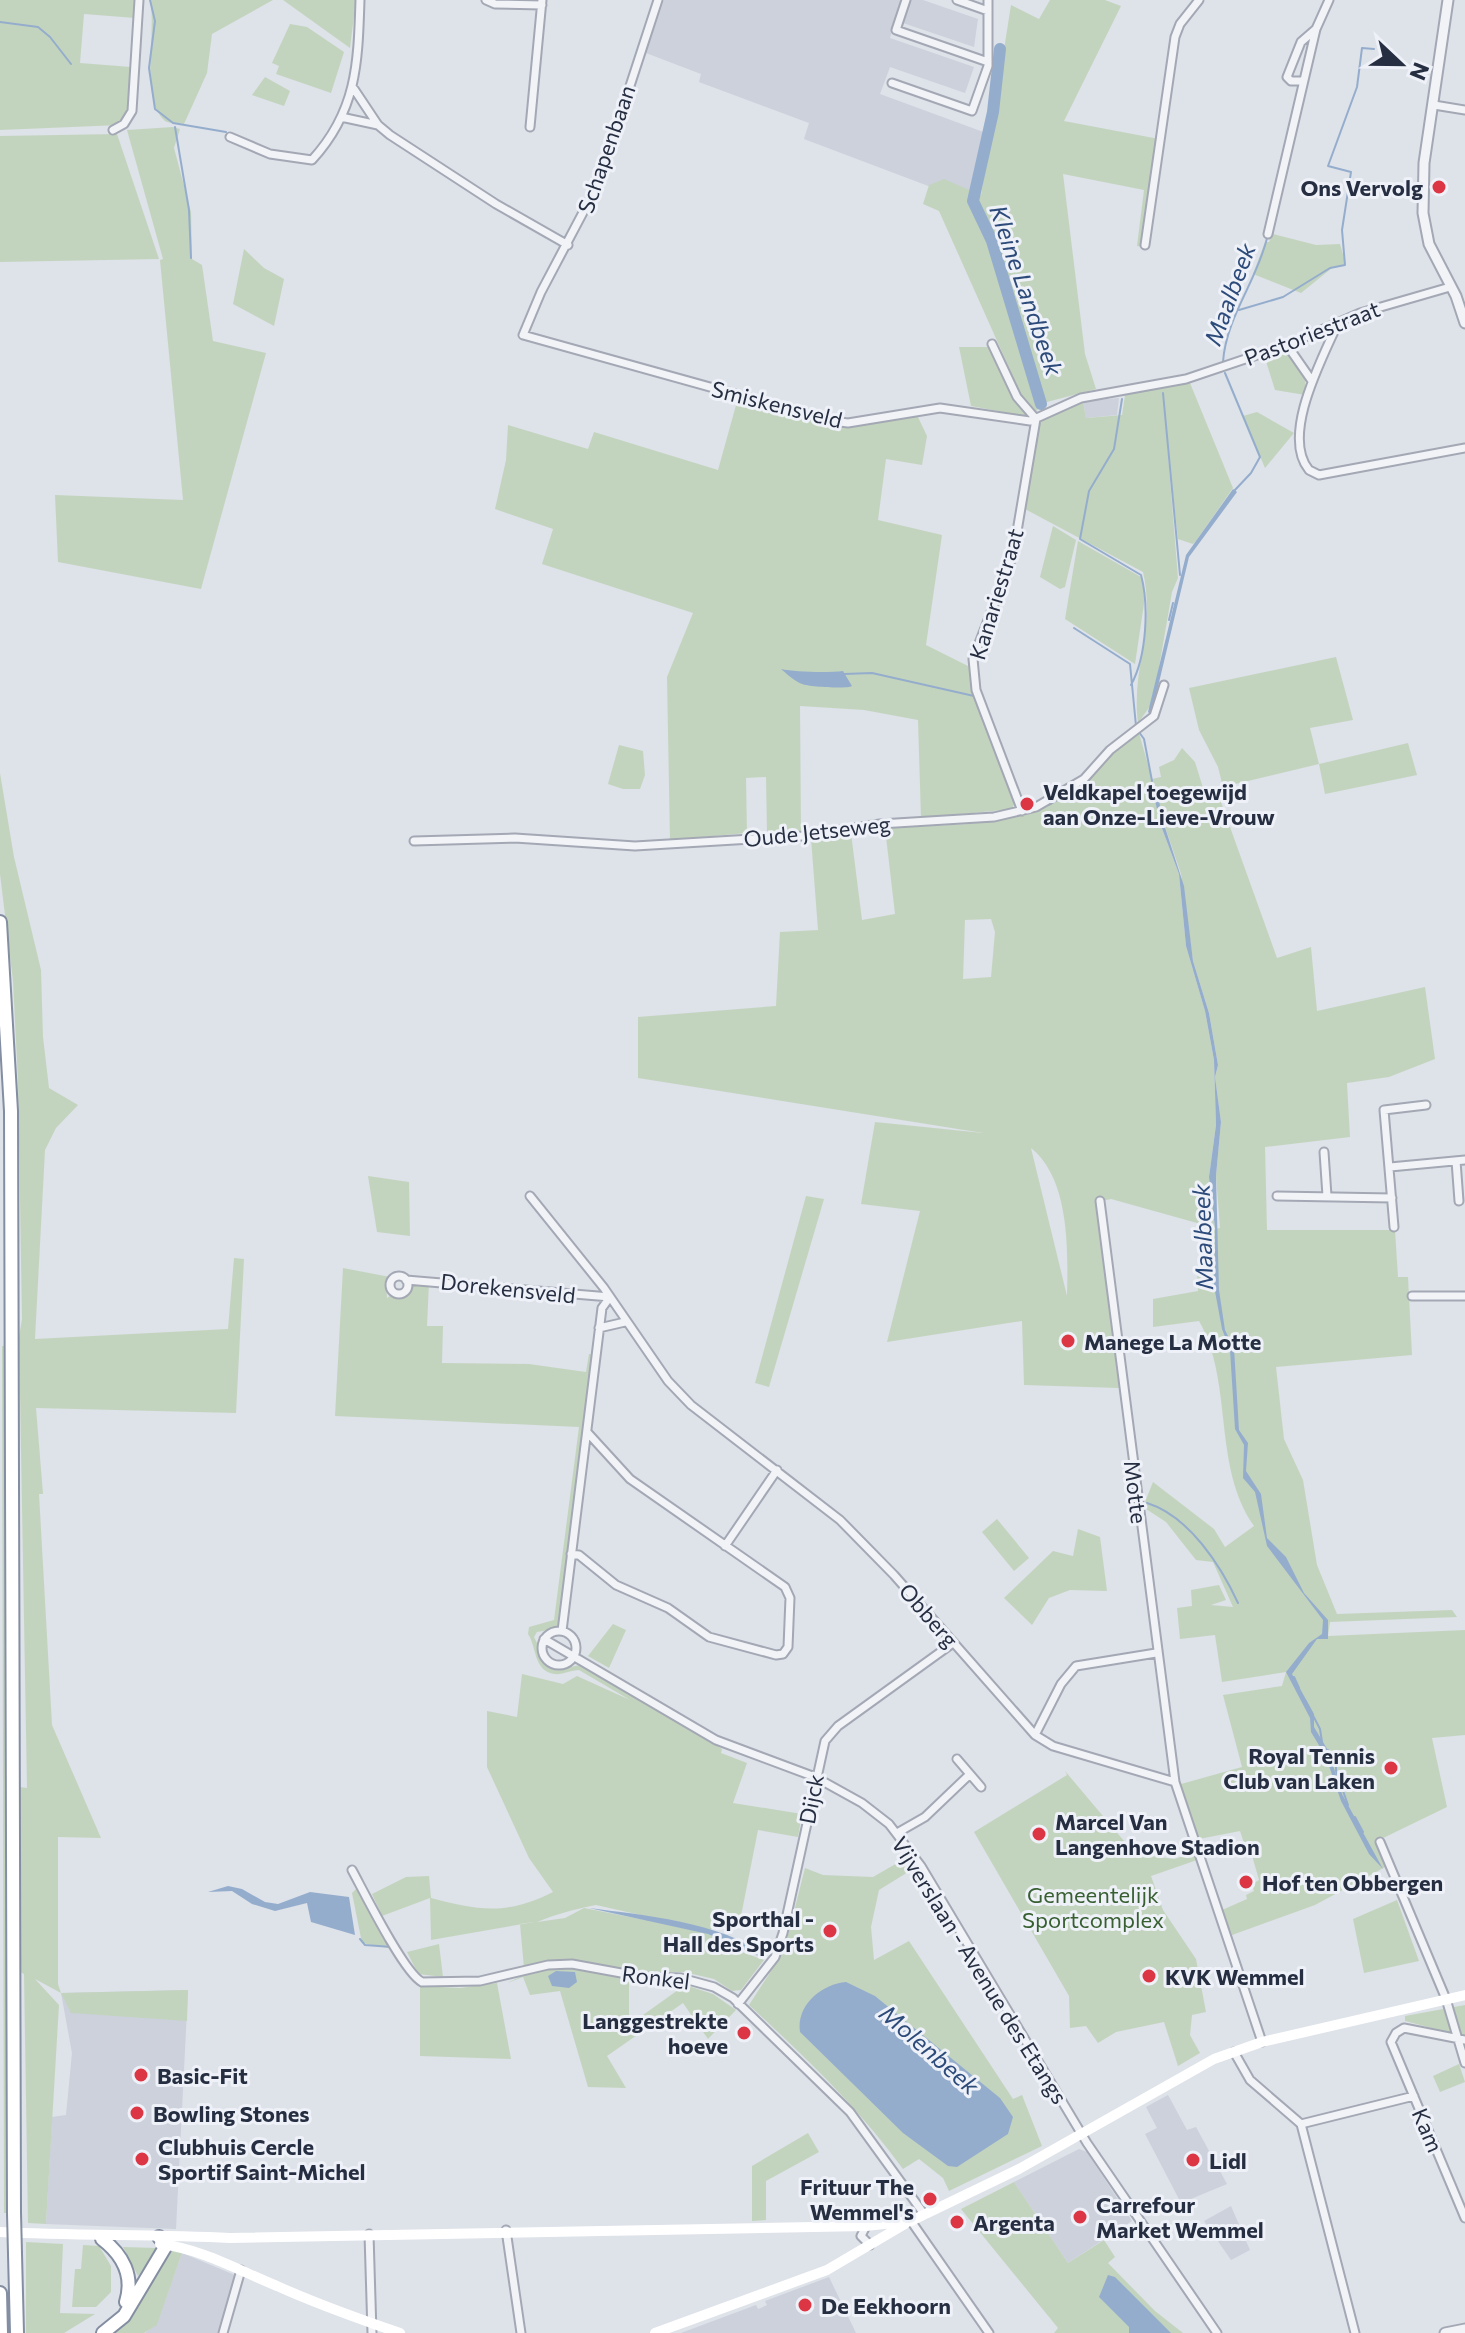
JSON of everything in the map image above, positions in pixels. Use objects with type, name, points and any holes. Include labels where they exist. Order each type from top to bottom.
[{"type":"highway","points":[[0,922],[6,982],[11,1111],[14,2213],[17,2333]]},
{"type":"highway","points":[[93,2333],[113,2320],[128,2298],[123,2262],[102,2239]]},
{"type":"highway","points":[[103,2333],[124,2316],[167,2242]]},
{"type":"highway","points":[[15,2283],[23,2294],[23,2333]]},
{"type":"highway","points":[[0,2293],[1,2333]]},
{"type":"main road","points":[[655,2333],[803,2280],[1081,2134],[1197,2067],[1262,2042],[1465,1995]]},
{"type":"main road","points":[[78,2236],[167,2242],[206,2235],[219,2238],[506,2230],[871,2226],[911,2221]]},
{"type":"main road","points":[[0,2232],[167,2242],[215,2258],[372,2328],[400,2333]]},
{"type":"main road","points":[[202,2253],[199,2242],[206,2235]]},
{"type":"main road","points":[[215,2258],[224,2248],[219,2238]]},
{"type":"street","points":[[113,130],[124,124],[132,111],[139,0]]},
{"type":"street","points":[[230,137],[270,154],[312,160],[341,117],[354,89],[360,0]]},
{"type":"street","points":[[486,0],[495,4],[542,2],[530,127]]},
{"type":"street","name":"Schapenbaan","points":[[523,335],[541,292],[598,184],[658,0]]},
{"type":"street","points":[[906,0],[896,30],[988,62]]},
{"type":"street","points":[[957,0],[988,11]]},
{"type":"street","points":[[892,83],[972,111],[988,62],[988,0]]},
{"type":"street","points":[[1145,245],[1175,37],[1180,24],[1199,0]]},
{"type":"street","points":[[1268,234],[1302,81],[1316,29],[1329,0]]},
{"type":"street","points":[[1448,0],[1423,173],[1423,213],[1429,244],[1457,292],[1465,323]]},
{"type":"street","points":[[1302,81],[1291,81],[1287,77],[1301,42],[1316,29]]},
{"type":"street","points":[[354,89],[378,125]]},
{"type":"street","points":[[1434,105],[1465,110]]},
{"type":"street","points":[[341,117],[378,125],[496,204],[568,245]]},
{"type":"street","name":"Pastoriestraat","points":[[1036,419],[1050,409],[1081,398],[1186,379],[1287,345],[1360,313],[1457,292]]},
{"type":"street","points":[[1337,325],[1312,381],[1297,442],[1303,463],[1319,475],[1465,448]]},
{"type":"street","name":"Smiskensveld","points":[[523,335],[832,421],[848,423],[940,408],[1036,419]]},
{"type":"street","points":[[992,344],[1017,397],[1036,419]]},
{"type":"street","points":[[1287,345],[1312,381]]},
{"type":"street","name":"Kanariestraat","points":[[1022,811],[976,690],[973,659],[1013,555],[1036,419]]},
{"type":"street","name":"Oude Jetseweg","points":[[414,841],[515,838],[635,846],[802,836],[880,824],[994,817],[1058,798],[1084,779],[1110,750],[1154,716],[1164,685]]},
{"type":"street","points":[[1394,1227],[1384,1110],[1426,1105]]},
{"type":"street","points":[[1324,1152],[1327,1196]]},
{"type":"street","points":[[1390,1167],[1465,1160]]},
{"type":"street","points":[[1456,1161],[1459,1201]]},
{"type":"street","name":"Obberg","points":[[530,1196],[691,1405],[816,1498],[867,1546],[1035,1735],[1053,1746],[1175,1782]]},
{"type":"street","points":[[1277,1196],[1392,1198]]},
{"type":"street","name":"Motte","points":[[1100,1201],[1175,1782]]},
{"type":"street","name":"Dorekensveld","points":[[406,1280],[610,1297]]},
{"type":"street","points":[[1412,1296],[1465,1296]]},
{"type":"street","points":[[562,1631],[599,1328],[602,1308],[610,1297]]},
{"type":"street","points":[[599,1328],[625,1322]]},
{"type":"street","points":[[571,1554],[579,1555],[616,1585],[668,1608],[709,1637],[783,1654],[788,1647],[790,1598],[785,1587],[630,1479],[587,1432]]},
{"type":"street","points":[[725,1546],[777,1470]]},
{"type":"street","points":[[544,1639],[562,1631]]},
{"type":"street","points":[[562,1631],[576,1642],[574,1658]]},
{"type":"street","name":"Vijverslaan - Avenue des Etangs","points":[[574,1658],[564,1665],[551,1664],[543,1655],[544,1639],[725,1745],[815,1777],[870,1808],[897,1833],[921,1866],[1081,2134],[1217,2333]]},
{"type":"street","name":"Dijck","points":[[738,2004],[775,1957],[783,1933],[825,1741],[834,1729],[953,1643]]},
{"type":"street","points":[[1035,1735],[1061,1684],[1076,1666],[1156,1653]]},
{"type":"street","points":[[957,1759],[981,1787]]},
{"type":"street","points":[[897,1833],[925,1817],[969,1775]]},
{"type":"street","points":[[1175,1782],[1262,2042]]},
{"type":"street","points":[[1380,1842],[1446,1999],[1461,2040],[1465,2063]]},
{"type":"street","name":"Ronkel","points":[[352,1870],[396,1949],[415,1978],[422,1982],[480,1981],[548,1965],[572,1964],[643,1977],[691,1980],[714,1987],[738,2004],[850,2112],[924,2214]]},
{"type":"street","name":"Kam","points":[[1461,2040],[1404,2028],[1396,2033],[1391,2042],[1465,2218]]},
{"type":"street","points":[[1234,2052],[1250,2080],[1301,2124],[1355,2333]]},
{"type":"street","points":[[1301,2124],[1414,2096]]},
{"type":"street","points":[[911,2221],[989,2333]]},
{"type":"street","points":[[870,2245],[861,2236],[871,2226],[883,2230],[883,2236]]},
{"type":"street","points":[[506,2230],[521,2333]]},
{"type":"street","points":[[369,2234],[372,2328]]},
{"type":"street","points":[[223,2333],[241,2270]]},
{"type":"street","points":[[1445,2333],[1465,2329]]},
{"type":"shaded area","points":[[664,0],[923,0],[978,19],[974,47],[903,23],[899,10],[890,38],[974,67],[965,93],[890,67],[880,94],[986,133],[973,195],[931,187],[804,139],[809,123],[699,82],[701,74],[646,53]]},
{"type":"shaded area","points":[[1119,398],[1117,415],[1086,418],[1083,401]]},
{"type":"shaded area","points":[[188,1990],[176,2229],[46,2224],[52,2117],[66,2115],[72,2053],[61,1993]]},
{"type":"shaded area","points":[[1168,2095],[1187,2130],[1196,2127],[1227,2184],[1181,2203],[1145,2134],[1157,2128],[1146,2107]]},
{"type":"shaded area","points":[[1079,2149],[1087,2152],[1132,2221],[1068,2263],[1014,2182]]},
{"type":"shaded area","points":[[1231,2206],[1250,2250],[1231,2260],[1204,2221]]},
{"type":"shaded area","points":[[182,2253],[242,2278],[228,2333],[145,2333],[157,2324]]},
{"type":"shaded area","name":"De Eekhoorn","points":[[829,2277],[856,2333],[681,2333],[756,2305],[758,2309],[761,2308],[767,2305],[765,2301]]},
{"type":"green space","points":[[0,0],[136,0],[135,18],[84,14],[80,63],[131,67],[129,109],[120,125],[0,130]]},
{"type":"green space","points":[[150,0],[273,0],[212,34],[207,73],[184,124],[165,121],[157,111],[153,97]]},
{"type":"green space","points":[[283,0],[356,0],[350,48]]},
{"type":"green space","points":[[1050,0],[1105,0],[1121,6],[1064,121],[1159,139],[1143,247],[1137,246],[1144,190],[1063,174],[1085,354],[1096,389],[1047,402],[1036,411],[1023,399],[939,211],[923,204],[929,185],[944,179],[981,195],[1011,5],[1039,19]]},
{"type":"green space","points":[[290,24],[307,27],[344,52],[331,93],[276,74],[279,66],[272,63]]},
{"type":"green space","points":[[265,77],[290,91],[284,106],[252,95]]},
{"type":"green space","points":[[180,129],[174,148],[191,212],[192,259],[202,265],[213,341],[266,353],[201,589],[58,562],[55,495],[183,500],[160,260],[163,259],[127,130]]},
{"type":"green space","points":[[117,134],[159,259],[0,262],[0,136]]},
{"type":"green space","points":[[1273,234],[1316,245],[1340,244],[1346,265],[1332,268],[1301,293],[1253,274],[1265,242],[1269,242]]},
{"type":"green space","points":[[244,249],[264,268],[284,279],[274,326],[233,304]]},
{"type":"green space","points":[[959,347],[992,347],[1029,417],[971,406]]},
{"type":"green space","points":[[1284,352],[1301,370],[1305,395],[1275,390],[1265,358]]},
{"type":"green space","points":[[1190,383],[1233,488],[1193,544],[1178,539],[1167,442],[1178,578],[1172,592],[1153,702],[1138,723],[1138,684],[1147,612],[1143,572],[1025,509],[1030,458],[1036,431],[1051,412],[1083,401],[1086,418],[1122,415],[1125,395]]},
{"type":"green space","points":[[738,398],[840,427],[917,415],[927,436],[922,465],[886,459],[878,520],[942,535],[926,645],[970,667],[974,696],[1014,801],[1013,809],[921,818],[918,720],[864,710],[800,706],[801,831],[767,832],[766,777],[746,778],[747,833],[670,840],[667,677],[693,613],[542,564],[553,529],[495,509],[506,460],[508,425],[588,449],[594,432],[718,470]]},
{"type":"green space","points":[[1257,412],[1294,433],[1265,468],[1243,416]]},
{"type":"green space","points":[[1053,526],[1076,540],[1065,587],[1060,589],[1040,577]]},
{"type":"green space","points":[[1078,541],[1141,577],[1145,597],[1135,664],[1065,619]]},
{"type":"green space","points":[[1336,657],[1353,720],[1310,728],[1319,764],[1223,787],[1218,767],[1199,730],[1189,688]]},
{"type":"green space","points":[[1139,733],[1152,779],[1161,777],[1159,767],[1174,760],[1182,748],[1195,762],[1204,791],[1216,788],[1277,958],[1311,947],[1317,1011],[1425,987],[1435,1059],[1389,1077],[1347,1083],[1350,1137],[1265,1147],[1267,1230],[1395,1230],[1398,1277],[1408,1277],[1412,1355],[1276,1367],[1284,1439],[1303,1480],[1317,1565],[1337,1614],[1452,1610],[1457,1617],[1330,1622],[1328,1636],[1465,1630],[1465,1735],[1432,1738],[1447,1807],[1377,1841],[1387,1866],[1315,1905],[1232,1935],[1222,1910],[1247,1899],[1246,1895],[1254,1891],[1252,1884],[1259,1880],[1249,1845],[1245,1846],[1240,1831],[1199,1839],[1181,1784],[1242,1767],[1223,1695],[1282,1686],[1286,1672],[1222,1682],[1215,1635],[1180,1639],[1177,1608],[1192,1606],[1191,1590],[1219,1585],[1226,1600],[1211,1605],[1233,1607],[1213,1562],[1196,1560],[1166,1522],[1143,1507],[1153,1482],[1214,1529],[1225,1547],[1254,1526],[1241,1503],[1233,1477],[1216,1371],[1210,1345],[1199,1321],[1153,1327],[1153,1299],[1198,1291],[1197,1269],[1210,1262],[1206,1231],[1220,1228],[1216,1176],[1221,1122],[1215,1077],[1218,1065],[1209,1013],[1193,961],[1181,874],[1162,818],[1157,787],[1152,782],[1160,823],[1179,874],[1186,946],[1205,1011],[1214,1060],[1216,1125],[1209,1177],[1215,1228],[1111,1199],[1096,1202],[1119,1388],[1024,1385],[1022,1321],[887,1342],[920,1211],[861,1204],[875,1122],[983,1133],[638,1078],[638,1017],[776,1006],[780,932],[818,930],[811,838],[851,833],[862,920],[895,914],[885,828],[1001,820],[1045,807],[1075,789]],"holes":[[[991,919],[995,932],[991,977],[963,979],[965,920]],[[1031,1148],[1044,1161],[1060,1197],[1066,1238],[1067,1296]]]},
{"type":"green space","points":[[1408,743],[1417,775],[1325,794],[1319,764]]},
{"type":"green space","points":[[619,745],[643,751],[645,775],[640,789],[623,789],[608,784]]},
{"type":"green space","points":[[0,773],[14,857],[41,970],[43,1037],[49,1088],[78,1105],[56,1128],[45,1150],[35,1339],[228,1329],[234,1258],[244,1259],[236,1413],[36,1408],[43,1494],[39,1494],[52,1725],[101,1838],[58,1837],[58,1984],[61,1993],[35,1979],[59,2005],[46,2224],[28,2223],[24,1974],[20,1972],[20,1787],[27,1788],[19,1337],[22,1319],[18,1081],[13,981],[0,874]]},
{"type":"green space","points":[[368,1176],[409,1182],[410,1236],[377,1232]]},
{"type":"green space","points":[[806,1196],[824,1199],[769,1387],[755,1383]]},
{"type":"green space","points":[[343,1268],[390,1277],[386,1283],[387,1298],[391,1295],[404,1297],[413,1284],[429,1282],[427,1326],[443,1326],[442,1363],[529,1364],[586,1372],[589,1354],[592,1354],[560,1622],[554,1629],[537,1632],[534,1637],[548,1665],[560,1669],[580,1665],[722,1749],[721,1753],[747,1763],[733,1803],[802,1814],[798,1837],[758,1830],[741,1916],[717,1912],[711,1930],[671,1920],[732,1943],[739,1951],[764,1960],[741,1990],[732,1991],[714,1979],[684,1972],[642,1972],[570,1959],[524,1968],[520,1924],[431,1940],[430,1898],[382,1916],[372,1894],[406,1877],[429,1876],[431,1898],[479,1908],[522,1904],[553,1892],[529,1858],[487,1767],[487,1711],[517,1717],[522,1674],[563,1684],[577,1676],[630,1700],[579,1670],[557,1674],[547,1672],[539,1663],[528,1634],[529,1627],[554,1620],[579,1427],[335,1416]],"holes":[[[596,1905],[645,1916],[645,1920],[584,1908],[565,1918],[537,1922],[566,1912]]]},
{"type":"green space","points":[[2,1346],[6,1346],[9,2213],[4,2213]]},
{"type":"green space","points":[[997,1519],[1029,1558],[1014,1571],[982,1532]]},
{"type":"green space","points":[[1078,1529],[1100,1537],[1107,1591],[1070,1590],[1049,1598],[1032,1625],[1004,1598],[1053,1551],[1073,1556]]},
{"type":"green space","points":[[613,1624],[626,1630],[609,1668],[588,1656]]},
{"type":"green space","name":"Gemeentelijk Sportcomplex","points":[[1065,1771],[1135,1854],[1174,1859],[1194,1853],[1197,1860],[1151,1876],[1163,1910],[1196,1959],[1206,2012],[1192,2015],[1190,2035],[1200,2053],[1178,2066],[1164,2022],[1116,2032],[1098,2043],[1086,2026],[1070,2028],[1069,1996],[974,1832],[1067,1775]]},
{"type":"green space","points":[[906,1858],[913,1869],[879,1890],[871,1927],[874,1960],[909,1941],[1013,2099],[1022,2095],[1042,2146],[949,2191],[943,2178],[919,2159],[903,2169],[849,2104],[749,2005],[784,1951],[805,1868],[823,1875],[873,1877]]},
{"type":"green space","points":[[356,1889],[363,1893],[393,1949],[362,1943],[352,1893]]},
{"type":"green space","points":[[1397,1900],[1419,1961],[1364,1973],[1353,1919]]},
{"type":"green space","points":[[439,1944],[443,1977],[418,1974],[407,1952]]},
{"type":"green space","points":[[572,1967],[629,1979],[629,2025],[685,1985],[713,1994],[736,2010],[708,2039],[683,2003],[607,2056],[626,2088],[588,2087],[560,1991],[530,1995],[523,1977],[507,1983],[531,1972]]},
{"type":"green space","points":[[497,1983],[511,2059],[420,2056],[420,1986],[460,1988]]},
{"type":"green space","points":[[188,1990],[187,2021],[71,2013],[61,1993]]},
{"type":"green space","points":[[1465,2005],[1465,2044],[1462,2036],[1405,2021],[1405,2016]]},
{"type":"green space","points":[[1459,2064],[1465,2082],[1440,2092],[1433,2076]]},
{"type":"green space","points":[[808,2133],[819,2152],[766,2181],[766,2220],[752,2221],[752,2166]]},
{"type":"green space","points":[[1014,2182],[1068,2263],[1104,2240],[1115,2257],[1108,2263],[1155,2311],[1183,2333],[1054,2333],[1058,2328],[961,2209]]},
{"type":"green space","points":[[26,2242],[63,2244],[60,2313],[95,2314],[64,2333],[26,2333]]},
{"type":"green space","points":[[83,2245],[99,2246],[111,2266],[111,2292],[96,2307],[72,2307],[75,2269],[81,2269]]},
{"type":"green space","points":[[123,2247],[157,2248],[157,2250],[138,2276]]},
{"type":"green space","points":[[174,2250],[182,2253],[157,2325],[144,2333],[109,2333],[169,2253]]},
{"type":"water","points":[[1233,489],[1237,492],[1189,557],[1158,697],[1151,715],[1148,712],[1186,555]]},
{"type":"water","points":[[781,669],[843,671],[852,686],[806,685]]},
{"type":"water","points":[[1151,782],[1157,787],[1162,818],[1184,886],[1193,961],[1209,1013],[1218,1065],[1215,1077],[1221,1122],[1216,1176],[1219,1290],[1225,1330],[1234,1348],[1239,1430],[1248,1443],[1246,1471],[1261,1494],[1267,1538],[1286,1557],[1304,1593],[1328,1620],[1328,1639],[1317,1639],[1292,1674],[1314,1714],[1314,1727],[1329,1752],[1342,1794],[1383,1869],[1369,1854],[1341,1801],[1326,1757],[1311,1732],[1310,1718],[1286,1672],[1309,1643],[1322,1634],[1323,1620],[1267,1546],[1255,1492],[1243,1478],[1244,1445],[1235,1429],[1230,1350],[1222,1329],[1214,1286],[1215,1228],[1209,1177],[1216,1125],[1214,1060],[1205,1011],[1186,946],[1179,874],[1160,823]]},
{"type":"water","points":[[228,1886],[242,1889],[265,1902],[278,1904],[310,1892],[349,1897],[355,1935],[311,1922],[307,1903],[275,1911],[252,1904],[232,1891],[208,1892]]},
{"type":"water","points":[[589,1908],[657,1917],[705,1928],[748,1944],[765,1956],[763,1958],[708,1934]]},
{"type":"water","points":[[556,1971],[575,1972],[577,1982],[569,1988],[552,1986],[548,1976]]},
{"type":"water","points":[[846,1982],[875,1996],[1000,2098],[1013,2117],[1008,2134],[957,2167],[948,2166],[903,2133],[800,2032],[802,2014],[812,1998],[828,1987]]},
{"type":"water","points":[[1108,2275],[1115,2277],[1171,2333],[1129,2333],[1129,2327],[1099,2297]]},
{"type":"waterway","points":[[150,0],[155,21],[149,68],[155,109],[173,123],[226,132]]},
{"type":"waterway","points":[[0,22],[38,27],[71,64]]},
{"type":"waterway","points":[[1239,310],[1283,297],[1330,268],[1345,265],[1342,230],[1351,172],[1328,166],[1357,87],[1362,48],[1374,49]]},
{"type":"waterway","name":"Kleine Landbeek","points":[[1000,49],[993,112],[973,201],[992,241],[1041,404]]},
{"type":"waterway","points":[[175,127],[189,210],[191,258]]},
{"type":"waterway","name":"Maalbeek","points":[[1223,362],[1230,330],[1267,238]]},
{"type":"waterway","name":"Maalbeek","points":[[1225,373],[1260,457],[1251,473],[1234,491]]},
{"type":"waterway","points":[[1163,393],[1180,575]]},
{"type":"waterway","points":[[1122,399],[1114,449],[1089,491],[1080,539],[1141,575],[1145,630],[1140,660],[1131,685]]},
{"type":"waterway","name":"Maalbeek","points":[[1169,620],[1173,603]]},
{"type":"waterway","name":"Kleine Landbeek","points":[[1074,628],[1130,664],[1136,726]]},
{"type":"waterway","points":[[844,674],[872,673],[974,696],[1014,801]]},
{"type":"waterway","name":"Maalbeek","points":[[1139,732],[1144,739],[1152,781]]},
{"type":"waterway","points":[[1049,805],[1075,789]]},
{"type":"waterway","points":[[1147,1503],[1177,1519],[1202,1544],[1238,1603]]},
{"type":"waterway","name":"Maalbeek","points":[[1294,1677],[1299,1688]]},
{"type":"waterway","name":"Maalbeek","points":[[1305,1700],[1320,1729],[1322,1742]]},
{"type":"waterway","name":"Maalbeek","points":[[1328,1750],[1336,1760],[1336,1771],[1348,1805]]},
{"type":"waterway","name":"Maalbeek","points":[[1355,1817],[1363,1832]]},
{"type":"waterway","points":[[349,1870],[356,1886]]},
{"type":"waterway","points":[[360,1893],[388,1945]]},
{"type":"waterway","name":"Molenbeek","points":[[360,1939],[365,1945],[392,1947]]},
{"type":"place","name":"Ons Vervolg","points":[[1439,187]]},
{"type":"place","name":"Veldkapel toegewijd aan Onze-Lieve-Vrouw","points":[[1027,804]]},
{"type":"place","name":"Manege La Motte","points":[[1068,1341]]},
{"type":"place","name":"Royal Tennis Club van Laken","points":[[1391,1768]]},
{"type":"place","name":"Marcel Van Langenhove Stadion","points":[[1039,1834]]},
{"type":"place","name":"Hof ten Obbergen","points":[[1246,1882]]},
{"type":"place","name":"Sporthal - Hall des Sports","points":[[830,1931]]},
{"type":"place","name":"KVK Wemmel","points":[[1149,1976]]},
{"type":"place","name":"Langgestrekte hoeve","points":[[744,2033]]},
{"type":"place","name":"Basic-Fit","points":[[141,2075]]},
{"type":"place","name":"Bowling Stones","points":[[137,2113]]},
{"type":"place","name":"Clubhuis Cercle Sportif Saint-Michel","points":[[142,2159]]},
{"type":"place","name":"Lidl","points":[[1193,2160]]},
{"type":"place","name":"Frituur The Wemmel's","points":[[930,2199]]},
{"type":"place","name":"Carrefour Market Wemmel","points":[[1080,2217]]},
{"type":"place","name":"Argenta","points":[[957,2222]]},
{"type":"place","name":"De Eekhoorn","points":[[805,2305]]}]
